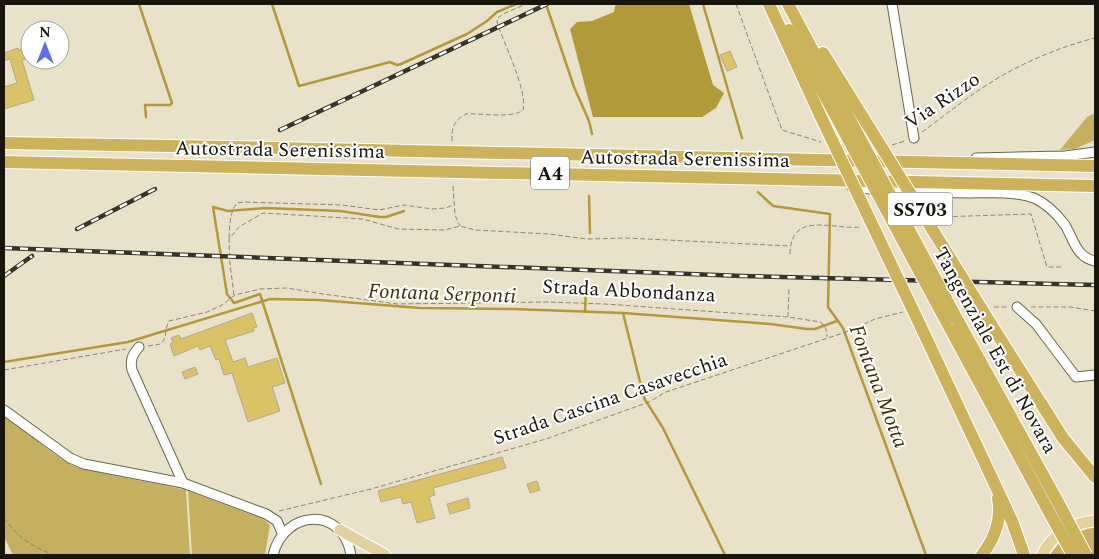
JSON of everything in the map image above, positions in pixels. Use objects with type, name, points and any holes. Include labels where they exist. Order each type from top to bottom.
[{"type":"highway","name":"SS703","points":[[769,4],[836,106],[989,321],[1063,438],[1094,477]]},
{"type":"highway","name":"Tangenziale Est di Novara","points":[[775,4],[836,106],[1053,507],[1073,555]]},
{"type":"highway","name":"SS703","points":[[790,4],[836,106],[920,325],[1012,521],[1024,555]]},
{"type":"highway","name":"Autostrada Serenissima","points":[[4,143],[1095,166]]},
{"type":"highway","name":"Autostrada Serenissima","points":[[4,162],[1095,186]]},
{"type":"highway","name":"SS703","points":[[982,555],[991,542],[998,522],[999,502],[994,483]]},
{"type":"highway","name":"Tangenziale Est di Novara","points":[[1053,507],[1086,555]]},
{"type":"main road","points":[[1042,555],[1046,547],[1065,530],[1083,523],[1095,521]]},
{"type":"main road","points":[[340,530],[385,555]]},
{"type":"street","points":[[892,4],[914,138]]},
{"type":"street","points":[[1083,152],[1095,146]]},
{"type":"street","points":[[926,162],[1028,155],[1065,156],[1083,152],[1095,152]]},
{"type":"street","points":[[792,179],[878,191],[1004,193],[1030,197],[1048,206],[1057,215],[1082,256],[1095,261]]},
{"type":"street","points":[[1017,307],[1036,324],[1076,377],[1095,375]]},
{"type":"street","points":[[139,347],[133,354],[132,370],[183,483]]},
{"type":"street","points":[[4,410],[70,458],[84,464],[183,483],[266,514],[277,521],[283,535]]},
{"type":"street","points":[[273,555],[283,535],[298,522],[311,519],[324,520],[334,524],[340,530],[352,555]]},
{"type":"path","points":[[452,141],[452,130],[455,123],[466,114],[511,114],[519,113],[523,110],[524,99],[497,19],[503,14],[526,4]]},
{"type":"path","points":[[736,4],[782,130],[817,142],[827,142]]},
{"type":"path","name":"Via Rizzo","points":[[886,144],[896,145],[914,138],[991,82],[1036,59],[1078,42],[1095,38]]},
{"type":"path","points":[[452,186],[453,205],[460,226]]},
{"type":"path","points":[[233,296],[229,239],[232,214],[237,203],[342,205],[378,210],[404,205],[432,210],[453,205]]},
{"type":"path","points":[[229,239],[239,227],[263,213],[363,219],[398,229],[445,230],[460,226],[475,230],[549,234],[594,239],[626,238],[790,246]]},
{"type":"path","points":[[936,217],[1031,214],[1047,267],[1063,268]]},
{"type":"path","points":[[790,254],[790,246],[796,232],[802,227],[811,225],[834,226]]},
{"type":"path","name":"Strada Abbondanza","points":[[4,370],[161,344],[166,338],[166,327],[169,322],[207,312],[222,305],[233,296],[260,289],[287,288],[397,304],[582,303],[788,317],[822,323],[826,329],[827,337]]},
{"type":"path","points":[[788,288],[788,317]]},
{"type":"path","points":[[827,337],[847,331]]},
{"type":"path","name":"Strada Cascina Casavecchia","points":[[266,514],[371,489],[546,440],[649,402],[666,392],[827,337]]},
{"type":"path","points":[[4,518],[24,542],[53,555]]},
{"type":"shaded area","points":[[619,4],[689,4],[713,85],[724,93],[716,108],[702,117],[593,117],[570,29],[577,22],[592,21],[614,12],[615,6]]},
{"type":"shaded area","points":[[1095,113],[1095,140],[1075,149],[1060,150],[1087,117]]},
{"type":"shaded area","points":[[4,414],[54,454],[75,466],[186,490],[190,555],[13,555],[4,537]]},
{"type":"shaded area","points":[[188,491],[263,519],[270,525],[265,555],[192,555]]},
{"type":"shaded area","points":[[1095,528],[1095,555],[1050,555],[1068,537]]},
{"type":"building","points":[[18,48],[20,50],[20,70],[25,70],[34,100],[4,109],[4,87],[17,83],[10,59],[4,61],[4,53]]},
{"type":"building","points":[[730,51],[737,67],[727,71],[720,55]]},
{"type":"building","points":[[252,313],[257,327],[253,328],[254,331],[225,340],[233,362],[245,358],[248,367],[277,358],[285,383],[272,387],[280,411],[248,422],[232,373],[224,375],[219,359],[216,360],[210,346],[200,350],[198,346],[174,356],[170,344],[173,342],[171,338],[179,335],[181,339]]},
{"type":"building","points":[[195,367],[198,374],[185,379],[182,372]]},
{"type":"building","points":[[502,457],[506,468],[433,488],[435,495],[429,497],[435,518],[417,523],[411,502],[403,504],[401,497],[381,502],[378,491]]},
{"type":"building","points":[[537,481],[540,490],[530,493],[527,484]]},
{"type":"building","points":[[468,498],[470,508],[450,514],[447,504]]},
{"type":"waterway","points":[[139,4],[172,103],[170,105],[145,105],[146,117]]},
{"type":"waterway","points":[[272,4],[299,86],[390,62],[397,65],[401,64],[467,34],[497,12],[516,4]]},
{"type":"waterway","points":[[546,4],[574,87],[589,121],[592,134]]},
{"type":"waterway","name":"Fontana Motta","points":[[703,4],[742,138]]},
{"type":"waterway","name":"Fontana Motta","points":[[758,192],[773,206],[830,214],[828,307],[843,328],[926,555]]},
{"type":"waterway","points":[[589,196],[590,233]]},
{"type":"waterway","points":[[321,484],[260,294],[234,303],[227,294],[213,207],[228,211],[265,208],[340,211],[380,217],[404,211]]},
{"type":"waterway","points":[[585,311],[586,290]]},
{"type":"waterway","name":"Fontana Serponti","points":[[4,362],[128,342],[270,299],[319,300],[420,308],[623,313],[644,398],[663,428],[725,555]]},
{"type":"waterway","points":[[623,313],[770,324],[807,329],[815,329],[837,321]]},
{"type":"railway","points":[[280,130],[547,4]]},
{"type":"railway","points":[[77,229],[155,189]]},
{"type":"railway","points":[[4,248],[742,276],[1095,285]]},
{"type":"railway","points":[[4,276],[32,256]]}]
